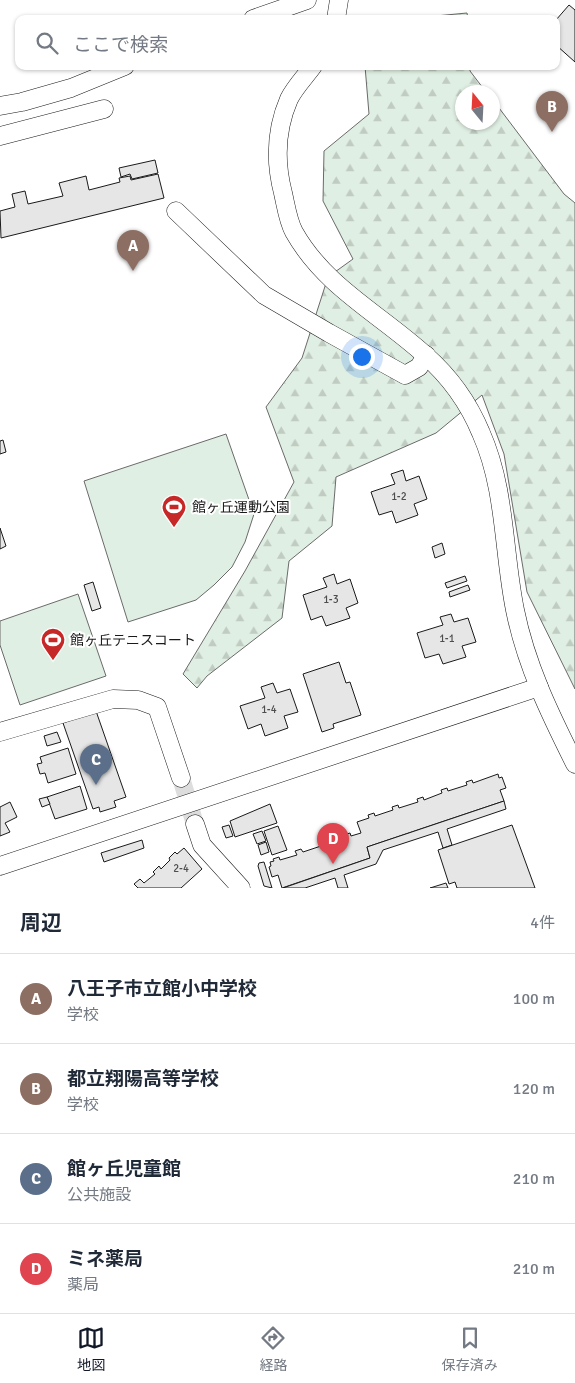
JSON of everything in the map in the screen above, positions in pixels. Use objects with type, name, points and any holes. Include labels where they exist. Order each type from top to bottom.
[{"type":"street","points":[[264,15],[307,0]]},
{"type":"street","points":[[337,15],[340,0]]},
{"type":"street","points":[[0,106],[22,102],[71,88],[115,70]]},
{"type":"street","points":[[310,70],[290,97],[280,126],[278,156],[281,183],[293,230],[328,278],[351,298],[426,355],[463,399],[478,427],[491,458],[499,492],[515,611],[526,650],[539,687],[575,764]]},
{"type":"street","points":[[0,136],[104,109]]},
{"type":"street","points":[[176,211],[264,295],[329,333],[405,375],[420,367],[426,355]]},
{"type":"street","points":[[0,866],[539,687]]},
{"type":"street","points":[[0,732],[113,700],[138,700],[157,707],[181,778]]},
{"type":"street","points":[[195,824],[202,845],[241,888]]},
{"type":"green space","points":[[467,13],[467,15],[446,15]]},
{"type":"green space","points":[[365,70],[470,70],[481,85],[455,85],[455,130],[500,130],[500,109],[564,194],[575,203],[575,689],[527,592],[504,454],[482,395],[436,433],[336,477],[332,526],[289,561],[282,618],[207,676],[197,688],[183,674],[245,571],[294,482],[266,407],[302,358],[328,277],[353,259],[323,201],[324,151],[369,114]]},
{"type":"green space","name":"館ヶ丘運動公園","points":[[226,434],[254,514],[245,542],[232,567],[196,600],[128,622],[84,481]]},
{"type":"green space","name":"館ヶ丘テニスコート","points":[[78,594],[106,676],[20,705],[0,645],[0,621]]},
{"type":"building","points":[[569,5],[575,10],[575,62],[560,49],[560,15]]},
{"type":"building","points":[[155,160],[158,173],[132,179],[130,174],[121,177],[119,168]]},
{"type":"building","points":[[158,174],[164,198],[1,238],[0,211],[15,207],[12,194],[25,191],[28,204],[63,196],[59,183],[86,176],[89,190],[120,182],[119,178],[130,176],[131,180]]},
{"type":"building","points":[[3,440],[6,452],[0,454],[0,441]]},
{"type":"building","points":[[403,470],[406,481],[419,476],[427,499],[414,504],[418,515],[396,523],[392,511],[379,515],[371,492],[395,484],[391,474]]},
{"type":"building","points":[[0,528],[6,546],[0,549]]},
{"type":"building","points":[[442,543],[445,554],[435,558],[432,547]]},
{"type":"building","points":[[334,574],[337,584],[350,579],[358,603],[346,608],[350,618],[326,626],[322,616],[311,620],[303,595],[327,587],[323,578]]},
{"type":"building","points":[[465,576],[467,581],[447,588],[445,583]]},
{"type":"building","points":[[93,582],[101,608],[92,611],[84,585]]},
{"type":"building","points":[[468,585],[470,590],[450,597],[449,592]]},
{"type":"building","points":[[451,614],[454,622],[468,618],[476,642],[462,646],[466,657],[443,664],[439,654],[425,658],[417,633],[443,625],[440,617]]},
{"type":"building","points":[[339,662],[346,683],[350,682],[361,715],[333,724],[334,728],[322,732],[303,674]]},
{"type":"building","points":[[273,683],[277,693],[290,689],[298,712],[284,716],[288,728],[265,736],[261,724],[248,729],[240,706],[265,698],[261,687]]},
{"type":"building","points":[[96,711],[126,797],[114,801],[116,807],[100,812],[99,807],[93,809],[63,723]]},
{"type":"building","points":[[57,732],[61,742],[47,746],[44,736]]},
{"type":"building","points":[[68,748],[76,774],[48,783],[45,773],[40,774],[37,764],[42,763],[40,757]]},
{"type":"building","points":[[498,774],[499,778],[502,777],[506,788],[500,790],[504,801],[367,847],[370,858],[282,888],[278,875],[272,877],[269,867],[271,866],[270,862],[274,861],[273,859],[279,857],[280,860],[297,855],[295,851],[301,849],[303,852],[321,846],[320,843],[326,841],[327,844],[345,838],[344,835],[350,833],[351,836],[361,833],[357,822],[369,818],[368,815],[374,813],[375,816],[393,810],[392,807],[398,805],[399,808],[418,802],[417,799],[423,797],[424,800],[442,793],[441,790],[447,788],[448,791],[467,785],[466,782],[472,780],[473,783]]},
{"type":"building","points":[[80,786],[87,809],[55,819],[47,797]]},
{"type":"building","points":[[47,797],[50,804],[42,807],[39,799]]},
{"type":"building","points":[[504,801],[506,809],[447,829],[452,845],[443,848],[438,832],[383,850],[376,864],[344,875],[348,888],[338,888],[335,878],[305,888],[283,888],[370,858],[367,847]]},
{"type":"building","points":[[10,802],[17,817],[5,823],[10,832],[0,836],[0,807]]},
{"type":"building","points":[[270,804],[277,823],[235,837],[230,821]]},
{"type":"building","points":[[229,825],[233,836],[226,838],[222,827]]},
{"type":"building","points":[[512,825],[535,888],[457,888],[455,882],[449,884],[438,850]]},
{"type":"building","points":[[278,826],[287,850],[272,855],[264,831]]},
{"type":"building","points":[[262,831],[266,841],[257,844],[253,834]]},
{"type":"building","points":[[142,840],[144,848],[104,862],[101,853]]},
{"type":"building","points":[[266,842],[269,852],[261,855],[258,845]]},
{"type":"building","points":[[184,848],[202,869],[181,888],[138,888],[134,884],[140,879],[144,883],[155,874],[153,872],[159,866],[161,869],[170,860],[169,858],[175,852],[177,854]]},
{"type":"building","points":[[264,862],[272,888],[264,886],[258,866],[259,863]]},
{"type":"building","points":[[446,883],[448,888],[430,888]]},
{"type":"tunnel","points":[[181,778],[195,824]]},
{"type":"place","name":"都立翔陽高等学校","points":[[552,132]]},
{"type":"place","name":"八王子市立館小中学校","points":[[133,271]]},
{"type":"place","name":"館ヶ丘運動公園","points":[[174,528]]},
{"type":"place","name":"館ヶ丘テニスコート","points":[[53,661]]},
{"type":"place","name":"館ヶ丘児童館","points":[[96,785]]},
{"type":"place","name":"ミネ薬局","points":[[333,864]]}]
